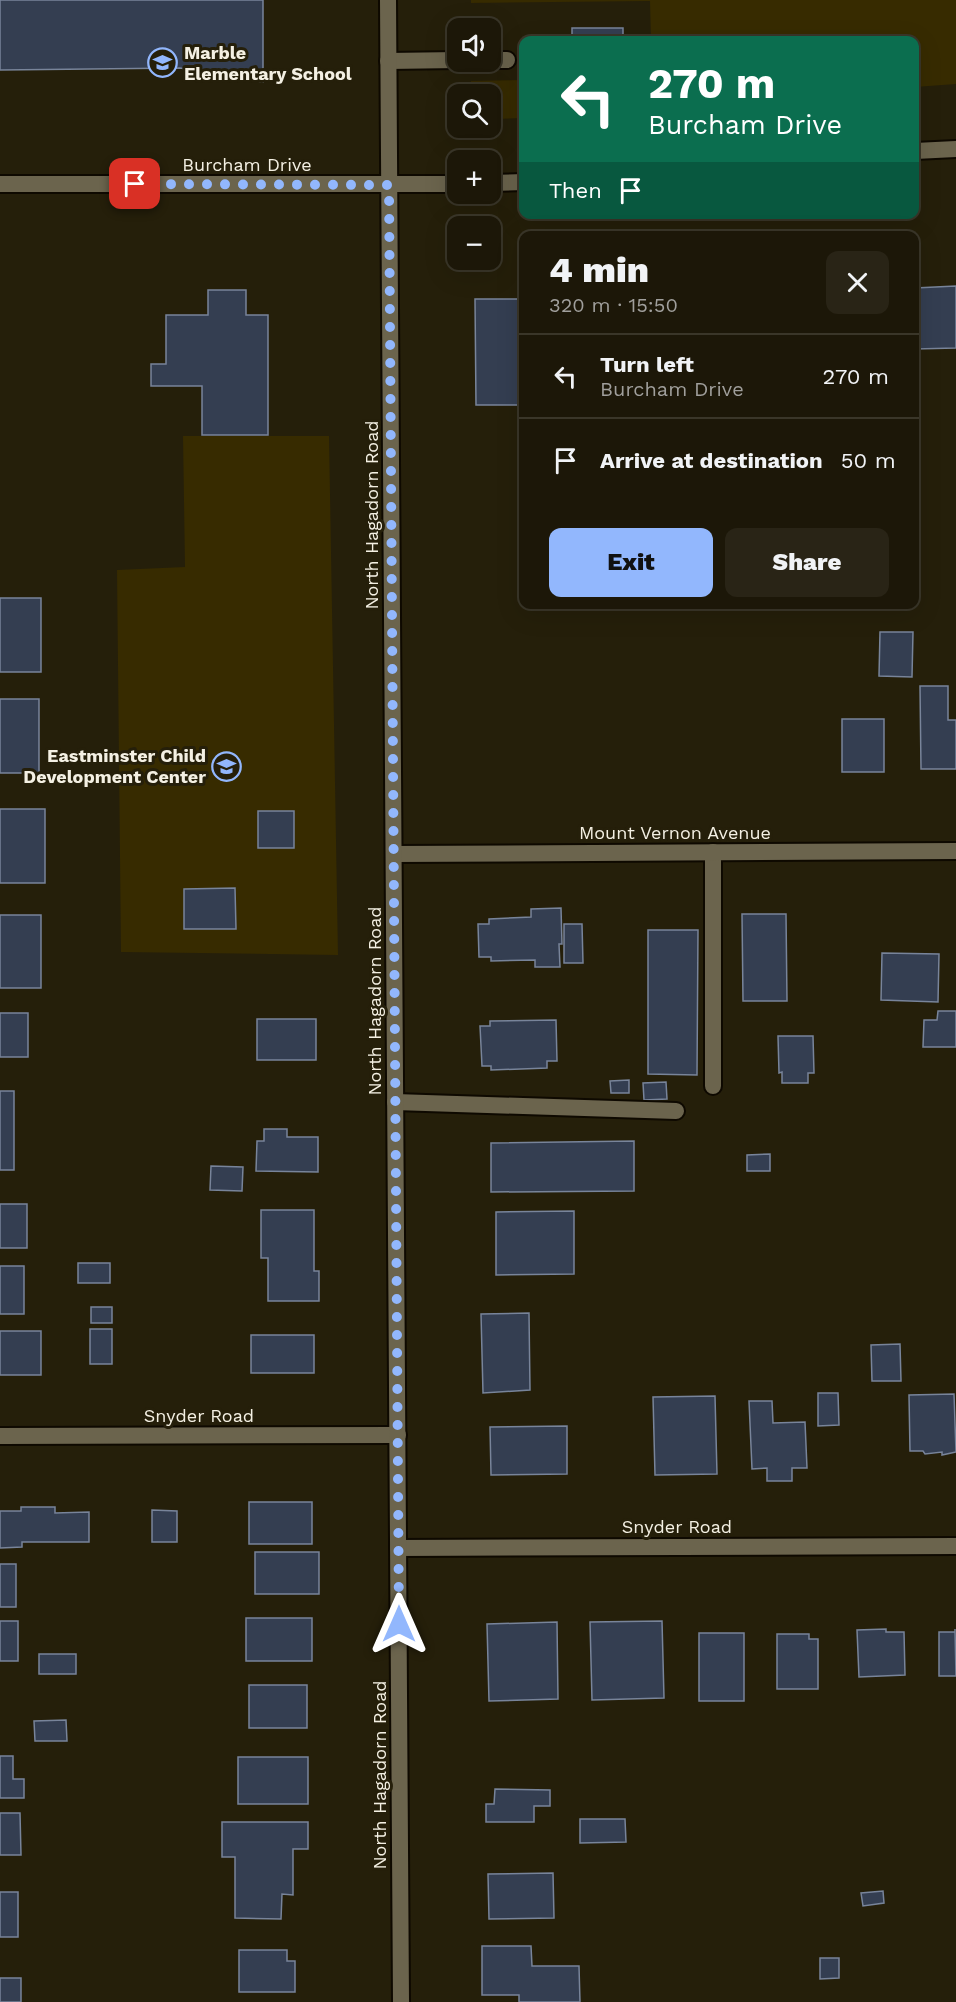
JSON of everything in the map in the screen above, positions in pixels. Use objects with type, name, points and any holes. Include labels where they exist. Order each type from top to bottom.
[{"type":"street","name":"North Hagadorn Road","points":[[388,0],[401,2002]]},
{"type":"street","points":[[388,61],[447,60]]},
{"type":"street","points":[[919,151],[956,149]]},
{"type":"street","points":[[501,183],[519,182]]},
{"type":"street","name":"Burcham Drive","points":[[0,184],[447,184]]},
{"type":"street","name":"Mount Vernon Avenue","points":[[394,854],[956,851]]},
{"type":"street","points":[[713,852],[713,1086]]},
{"type":"street","points":[[395,1102],[676,1111]]},
{"type":"street","name":"Snyder Road","points":[[0,1436],[398,1435]]},
{"type":"street","name":"Snyder Road","points":[[398,1548],[956,1546]]},
{"type":"shaded area","points":[[471,0],[956,0],[956,84],[919,87],[919,36],[651,36],[650,1],[471,3]]},
{"type":"shaded area","points":[[519,80],[519,118],[501,119],[501,84],[471,84],[471,81]]},
{"type":"shaded area","points":[[183,436],[329,436],[338,955],[121,952],[117,570],[185,567]]},
{"type":"building","points":[[0,0],[263,0],[263,82],[180,68],[0,70]]},
{"type":"building","points":[[572,28],[623,28],[623,36],[572,36]]},
{"type":"building","points":[[956,286],[956,348],[919,349],[919,288]]},
{"type":"building","points":[[208,290],[246,290],[246,315],[268,315],[268,435],[202,435],[202,386],[151,386],[151,364],[166,364],[166,315],[208,315]]},
{"type":"building","points":[[475,299],[518,299],[519,405],[476,405]]},
{"type":"building","points":[[0,598],[41,598],[41,672],[0,672]]},
{"type":"building","points":[[645,609],[691,609],[691,610]]},
{"type":"building","points":[[880,632],[913,632],[912,677],[879,676]]},
{"type":"building","points":[[920,686],[948,686],[948,720],[956,720],[956,769],[921,769]]},
{"type":"building","points":[[0,699],[39,699],[39,773],[0,773]]},
{"type":"building","points":[[842,719],[884,719],[884,772],[842,772]]},
{"type":"building","points":[[0,809],[45,809],[45,883],[0,883]]},
{"type":"building","points":[[258,811],[294,811],[294,848],[258,848]]},
{"type":"building","points":[[235,888],[236,929],[184,929],[184,889]]},
{"type":"building","points":[[561,908],[560,967],[535,967],[535,960],[491,961],[491,957],[479,957],[478,924],[489,924],[489,919],[531,917],[531,909]]},
{"type":"building","points":[[742,914],[786,914],[787,1001],[743,1001]]},
{"type":"building","points":[[0,915],[41,915],[41,988],[0,988]]},
{"type":"building","points":[[564,924],[582,924],[583,963],[564,963]]},
{"type":"building","points":[[648,930],[698,930],[697,1075],[648,1074]]},
{"type":"building","points":[[882,953],[939,954],[938,1002],[881,1000]]},
{"type":"building","points":[[938,1011],[956,1011],[956,1047],[923,1047],[924,1020],[937,1020]]},
{"type":"building","points":[[0,1013],[28,1013],[28,1057],[0,1057]]},
{"type":"building","points":[[257,1019],[316,1019],[316,1060],[257,1060]]},
{"type":"building","points":[[556,1020],[557,1061],[547,1061],[547,1068],[491,1070],[491,1066],[482,1066],[480,1026],[490,1026],[490,1021]]},
{"type":"building","points":[[778,1036],[813,1036],[814,1073],[808,1073],[808,1083],[782,1083],[782,1072],[779,1073]]},
{"type":"building","points":[[629,1080],[629,1093],[611,1093],[610,1081]]},
{"type":"building","points":[[666,1082],[667,1099],[644,1100],[643,1083]]},
{"type":"building","points":[[0,1091],[14,1091],[14,1170],[0,1170]]},
{"type":"building","points":[[264,1129],[287,1129],[287,1137],[318,1137],[318,1172],[256,1171],[257,1141],[264,1141]]},
{"type":"building","points":[[634,1141],[634,1191],[491,1192],[491,1143]]},
{"type":"building","points":[[770,1154],[770,1171],[747,1171],[747,1155]]},
{"type":"building","points":[[211,1166],[243,1167],[242,1191],[210,1190]]},
{"type":"building","points":[[0,1204],[27,1204],[27,1248],[0,1248]]},
{"type":"building","points":[[261,1210],[314,1210],[314,1271],[319,1271],[319,1301],[268,1301],[268,1258],[261,1258]]},
{"type":"building","points":[[574,1211],[574,1274],[496,1275],[496,1212]]},
{"type":"building","points":[[78,1263],[110,1263],[110,1283],[78,1283]]},
{"type":"building","points":[[0,1266],[24,1266],[24,1314],[0,1314]]},
{"type":"building","points":[[91,1307],[112,1307],[112,1323],[91,1323]]},
{"type":"building","points":[[529,1313],[530,1390],[483,1393],[481,1314]]},
{"type":"building","points":[[90,1329],[112,1329],[112,1364],[90,1364]]},
{"type":"building","points":[[0,1331],[41,1331],[41,1375],[0,1375]]},
{"type":"building","points":[[251,1335],[314,1335],[314,1373],[251,1373]]},
{"type":"building","points":[[900,1344],[901,1381],[872,1381],[871,1345]]},
{"type":"building","points":[[818,1393],[838,1393],[839,1425],[818,1426]]},
{"type":"building","points":[[954,1394],[956,1452],[942,1455],[942,1452],[925,1454],[923,1451],[910,1451],[909,1395]]},
{"type":"building","points":[[715,1396],[717,1474],[655,1475],[653,1397]]},
{"type":"building","points":[[749,1401],[772,1401],[773,1423],[805,1422],[807,1468],[792,1468],[792,1481],[767,1481],[767,1468],[752,1469]]},
{"type":"building","points":[[567,1426],[567,1474],[491,1475],[490,1427]]},
{"type":"building","points":[[249,1502],[312,1502],[312,1544],[249,1544]]},
{"type":"building","points":[[21,1507],[55,1507],[55,1513],[89,1512],[89,1542],[22,1542],[22,1547],[0,1548],[0,1511],[21,1511]]},
{"type":"building","points":[[152,1510],[177,1511],[177,1542],[152,1542]]},
{"type":"building","points":[[255,1552],[319,1552],[319,1594],[255,1594]]},
{"type":"building","points":[[0,1564],[16,1564],[16,1607],[0,1607]]},
{"type":"building","points":[[246,1618],[312,1618],[312,1661],[246,1661]]},
{"type":"building","points":[[0,1621],[18,1621],[18,1661],[0,1661]]},
{"type":"building","points":[[662,1621],[664,1698],[592,1700],[590,1622]]},
{"type":"building","points":[[557,1622],[558,1699],[489,1701],[487,1624]]},
{"type":"building","points":[[886,1629],[886,1632],[904,1632],[905,1675],[859,1677],[857,1630]]},
{"type":"building","points":[[955,1629],[956,1676],[939,1676],[939,1632],[955,1632]]},
{"type":"building","points":[[699,1633],[744,1633],[744,1701],[699,1701]]},
{"type":"building","points":[[777,1634],[809,1634],[809,1639],[818,1639],[818,1689],[777,1689]]},
{"type":"building","points":[[39,1654],[76,1654],[76,1674],[39,1674]]},
{"type":"building","points":[[249,1685],[307,1685],[307,1728],[249,1728]]},
{"type":"building","points":[[66,1720],[67,1741],[35,1741],[34,1721]]},
{"type":"building","points":[[0,1756],[13,1756],[13,1779],[24,1779],[24,1798],[0,1798]]},
{"type":"building","points":[[238,1757],[308,1757],[308,1804],[238,1804]]},
{"type":"building","points":[[495,1789],[550,1790],[550,1806],[534,1806],[534,1822],[486,1822],[486,1804],[494,1804]]},
{"type":"building","points":[[0,1813],[20,1813],[21,1855],[0,1855]]},
{"type":"building","points":[[580,1819],[625,1819],[626,1842],[580,1843]]},
{"type":"building","points":[[222,1822],[308,1822],[308,1849],[293,1849],[293,1895],[282,1894],[281,1919],[235,1918],[235,1857],[222,1857]]},
{"type":"building","points":[[553,1873],[554,1918],[489,1919],[488,1874]]},
{"type":"building","points":[[883,1891],[884,1903],[863,1906],[861,1893]]},
{"type":"building","points":[[0,1892],[18,1892],[18,1937],[0,1937]]},
{"type":"building","points":[[482,1946],[531,1946],[532,1966],[579,1966],[580,2002],[519,2002],[519,1995],[482,1995]]},
{"type":"building","points":[[239,1950],[287,1950],[287,1961],[295,1961],[295,1992],[239,1992]]},
{"type":"building","points":[[820,1958],[839,1958],[839,1978],[820,1979]]},
{"type":"building","points":[[0,1978],[21,1978],[21,2002],[0,2002]]},
{"type":"place","name":"Marble Elementary School","points":[[163,63]]},
{"type":"place","name":"Eastminster Child Development Center","points":[[227,766]]},
{"type":"route","points":[[135,184],[389,185],[399,1624]]}]
